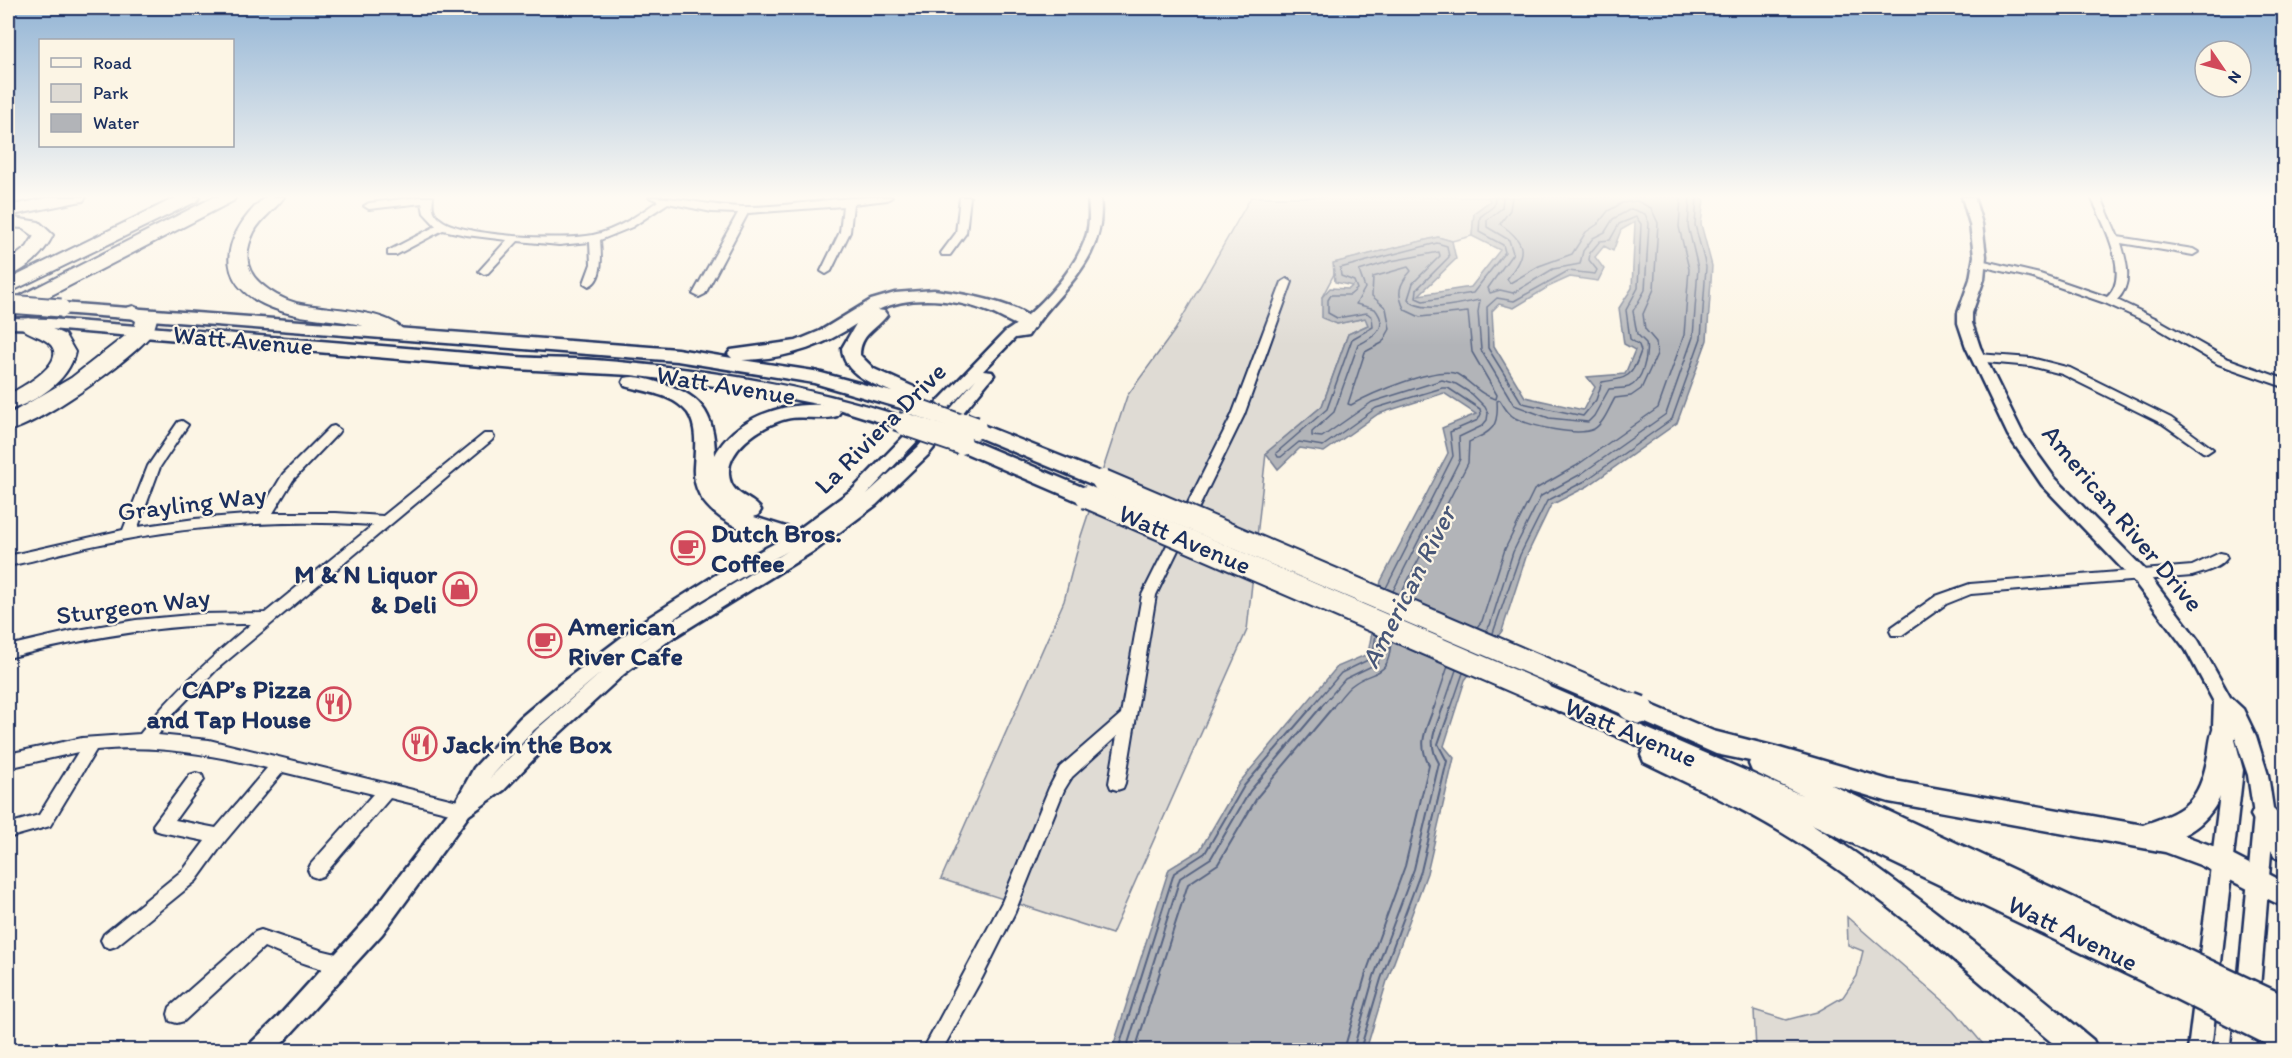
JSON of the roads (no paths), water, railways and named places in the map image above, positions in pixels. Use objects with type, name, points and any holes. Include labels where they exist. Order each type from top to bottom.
[{"type":"highway","points":[[8,270],[30,255],[38,246]]},
{"type":"highway","points":[[8,287],[90,246]]},
{"type":"highway","points":[[8,310],[132,246]]},
{"type":"highway","points":[[239,246],[238,267],[243,278],[268,300],[287,306],[375,323],[396,333]]},
{"type":"highway","points":[[8,322],[83,279],[112,257]]},
{"type":"highway","points":[[8,424],[55,400],[104,365],[142,332],[147,319],[133,312]]},
{"type":"highway","points":[[8,403],[28,393],[60,364],[64,349],[60,342],[29,324]]},
{"type":"main road","points":[[677,355],[704,352],[760,354],[788,350],[814,341],[876,305],[897,298],[935,296],[960,300],[1012,314],[1028,324]]},
{"type":"main road","points":[[916,401],[860,369],[851,349],[854,338],[869,321],[888,310],[924,302],[961,306],[1006,320],[1028,324]]},
{"type":"main road","name":"Watt Avenue","points":[[8,304],[677,355],[697,361],[754,367],[797,375],[916,401],[978,425],[1103,481],[1878,840],[2163,965],[2284,1010]]},
{"type":"main road","name":"Watt Avenue","points":[[8,322],[548,365],[592,366],[727,382],[865,410],[961,443],[1540,693],[1634,728],[1713,741],[1993,871],[2163,965],[2284,1038]]},
{"type":"main road","points":[[548,365],[643,384],[683,397],[697,409],[705,426],[704,478],[706,489],[716,504],[778,534],[798,538]]},
{"type":"main road","points":[[798,538],[787,528],[730,498],[722,486],[719,473],[721,460],[729,446],[744,432],[770,418],[792,412],[806,410],[831,412],[896,421]]},
{"type":"main road","points":[[1634,728],[1821,843],[1934,928],[2083,1050]]},
{"type":"main road","points":[[2139,836],[2162,832],[2186,822],[2203,807],[2213,789],[2220,765],[2224,732]]},
{"type":"main road","points":[[1713,741],[1776,757],[1889,791],[2139,836],[2187,847],[2284,895]]},
{"type":"main road","points":[[2264,815],[2284,849]]},
{"type":"street","points":[[392,253],[405,246]]},
{"type":"street","points":[[483,271],[507,246]]},
{"type":"street","points":[[589,283],[596,264],[595,246]]},
{"type":"street","points":[[699,294],[725,246]]},
{"type":"street","points":[[826,272],[838,246]]},
{"type":"street","points":[[946,253],[951,246]]},
{"type":"street","name":"La Riviera Drive","points":[[462,809],[498,784],[563,717],[618,669],[665,634],[803,550],[870,501],[907,469],[955,416],[976,386],[1021,338],[1028,324],[1083,261],[1088,246]]},
{"type":"street","name":"American River Drive","points":[[1979,246],[1980,263],[1965,313],[1968,334],[2016,435],[2030,458],[2063,498],[2139,574],[2192,645],[2223,702],[2236,714],[2246,736],[2258,775],[2264,815],[2244,1050]]},
{"type":"street","points":[[2109,301],[2117,293],[2123,279],[2115,246]]},
{"type":"street","points":[[2158,246],[2193,252]]},
{"type":"street","points":[[1980,263],[2036,276],[2109,301],[2151,320],[2222,361],[2284,382]]},
{"type":"street","points":[[1117,783],[1149,595],[1238,415],[1287,282]]},
{"type":"street","name":"La Riviera Drive","points":[[260,1050],[374,927],[462,809],[481,774],[527,724],[618,648],[649,626],[714,585],[798,538],[860,494],[1010,334],[1028,324]]},
{"type":"street","points":[[1978,358],[2031,362],[2066,371],[2167,421],[2207,449]]},
{"type":"street","points":[[129,532],[154,466],[182,425]]},
{"type":"street","points":[[264,517],[288,477],[302,459],[334,430]]},
{"type":"street","points":[[145,740],[189,686],[488,437]]},
{"type":"street","name":"Grayling Way","points":[[8,561],[129,532],[181,524],[264,517],[338,517],[385,521]]},
{"type":"street","points":[[1897,631],[1941,600],[1970,589],[2192,571],[2220,558]]},
{"type":"street","name":"Sturgeon Way","points":[[8,652],[73,635],[143,623],[208,618],[267,619]]},
{"type":"street","points":[[563,717],[569,698],[607,666],[618,648]]},
{"type":"street","name":"American River Drive","points":[[2199,1050],[2233,770],[2220,710],[2223,702]]},
{"type":"street","points":[[932,1050],[976,972],[1009,906],[1057,788],[1066,772],[1129,716]]},
{"type":"street","points":[[8,761],[91,744],[145,740],[180,742],[209,747],[385,792],[462,809]]},
{"type":"street","points":[[11,830],[44,821],[91,744]]},
{"type":"street","points":[[110,940],[190,874],[280,764]]},
{"type":"street","points":[[196,780],[161,825],[219,836]]},
{"type":"street","points":[[317,870],[385,792]]},
{"type":"street","points":[[177,1014],[261,938],[320,959],[343,963]]},
{"type":"water","name":"American River","points":[[1400,246],[1453,246],[1456,259],[1419,295],[1471,287],[1500,250],[1493,246],[1604,246],[1595,257],[1604,269],[1598,281],[1570,277],[1548,287],[1514,308],[1499,304],[1492,311],[1494,346],[1525,397],[1583,410],[1595,387],[1587,377],[1625,374],[1635,350],[1624,344],[1619,308],[1632,288],[1634,246],[1707,246],[1712,266],[1707,340],[1677,423],[1588,486],[1551,505],[1526,557],[1502,631],[1465,680],[1444,746],[1454,758],[1427,873],[1387,981],[1366,1050],[1112,1050],[1169,869],[1200,850],[1239,783],[1337,667],[1368,654],[1381,581],[1448,453],[1442,428],[1476,414],[1444,393],[1378,414],[1324,452],[1300,448],[1278,469],[1266,453],[1322,406],[1348,334],[1368,325],[1365,318],[1337,324],[1322,318],[1322,297],[1330,288],[1349,289],[1352,286],[1335,282],[1333,263]]},
{"type":"water","points":[[1605,246],[1615,246],[1613,251]]},
{"type":"place","name":"Dutch Bros. Coffee","points":[[688,548]]},
{"type":"place","name":"M & N Liquor & Deli","points":[[460,589]]},
{"type":"place","name":"American River Cafe","points":[[545,641]]},
{"type":"place","name":"CAP’s Pizza and Tap House","points":[[334,704]]},
{"type":"place","name":"Jack in the Box","points":[[420,744]]}]
